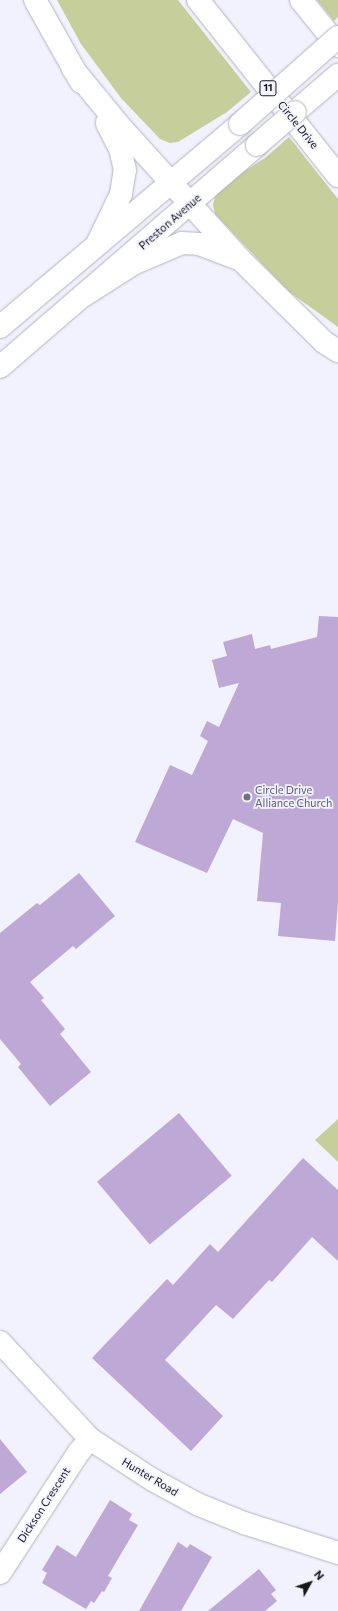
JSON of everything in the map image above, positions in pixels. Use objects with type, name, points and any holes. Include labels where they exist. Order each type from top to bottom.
[{"type":"main road","points":[[36,0],[73,69],[120,149],[125,170],[121,194],[97,244]]},
{"type":"main road","name":"Circle Drive","points":[[198,0],[338,176]]},
{"type":"main road","points":[[301,0],[338,46]]},
{"type":"main road","points":[[0,327],[170,181],[240,124],[338,37]]},
{"type":"main road","points":[[73,69],[190,204],[240,259],[324,342],[338,351]]},
{"type":"main road","name":"Preston Avenue","points":[[0,367],[338,75]]},
{"type":"main road","points":[[83,296],[133,264],[182,243],[203,245],[240,259]]},
{"type":"main road","name":"Hunter Road","points":[[0,1342],[90,1439],[153,1480],[197,1504],[244,1523],[338,1553]]},
{"type":"main road","name":"Dickson Crescent","points":[[0,1573],[79,1452],[90,1439]]},
{"type":"green space","points":[[57,0],[178,0],[251,92],[227,112],[178,142],[170,143],[160,139],[121,98],[81,44]]},
{"type":"green space","points":[[317,0],[338,0],[338,17],[334,21]]},
{"type":"green space","points":[[289,137],[338,199],[338,327],[288,291],[215,214],[213,205],[216,193],[222,185],[265,158]]},
{"type":"green space","points":[[338,1119],[338,1162],[315,1140]]},
{"type":"building","name":"Circle Drive Alliance Church","points":[[319,616],[338,617],[338,902],[335,941],[278,936],[281,903],[257,901],[263,833],[233,819],[207,873],[135,842],[170,765],[192,775],[208,741],[200,736],[207,721],[219,727],[239,683],[219,688],[212,660],[227,656],[223,642],[252,634],[255,649],[270,645],[271,649],[317,637]]},
{"type":"building","points":[[79,873],[115,916],[76,949],[73,946],[30,982],[44,998],[41,1000],[65,1029],[60,1034],[91,1072],[50,1106],[18,1067],[21,1064],[0,1039],[0,933],[37,903],[40,905]]},
{"type":"building","points":[[179,1113],[232,1176],[150,1245],[97,1182]]},
{"type":"building","points":[[303,1158],[338,1190],[338,1261],[312,1237],[272,1282],[269,1280],[233,1319],[216,1305],[165,1360],[223,1416],[191,1451],[92,1358],[167,1279],[173,1285],[210,1244],[218,1252]]},
{"type":"building","points":[[0,1439],[27,1472],[0,1494]]},
{"type":"building","points":[[110,1500],[132,1514],[129,1520],[138,1525],[108,1576],[112,1578],[104,1592],[102,1591],[94,1603],[91,1601],[86,1609],[42,1583],[47,1573],[42,1570],[57,1545],[76,1557]]},
{"type":"building","points":[[178,1542],[187,1548],[190,1544],[212,1557],[181,1611],[139,1611]]},
{"type":"building","points":[[259,1569],[276,1590],[271,1594],[277,1601],[265,1611],[208,1611]]},
{"type":"place","name":"Circle Drive Alliance Church","points":[[247,797]]}]
